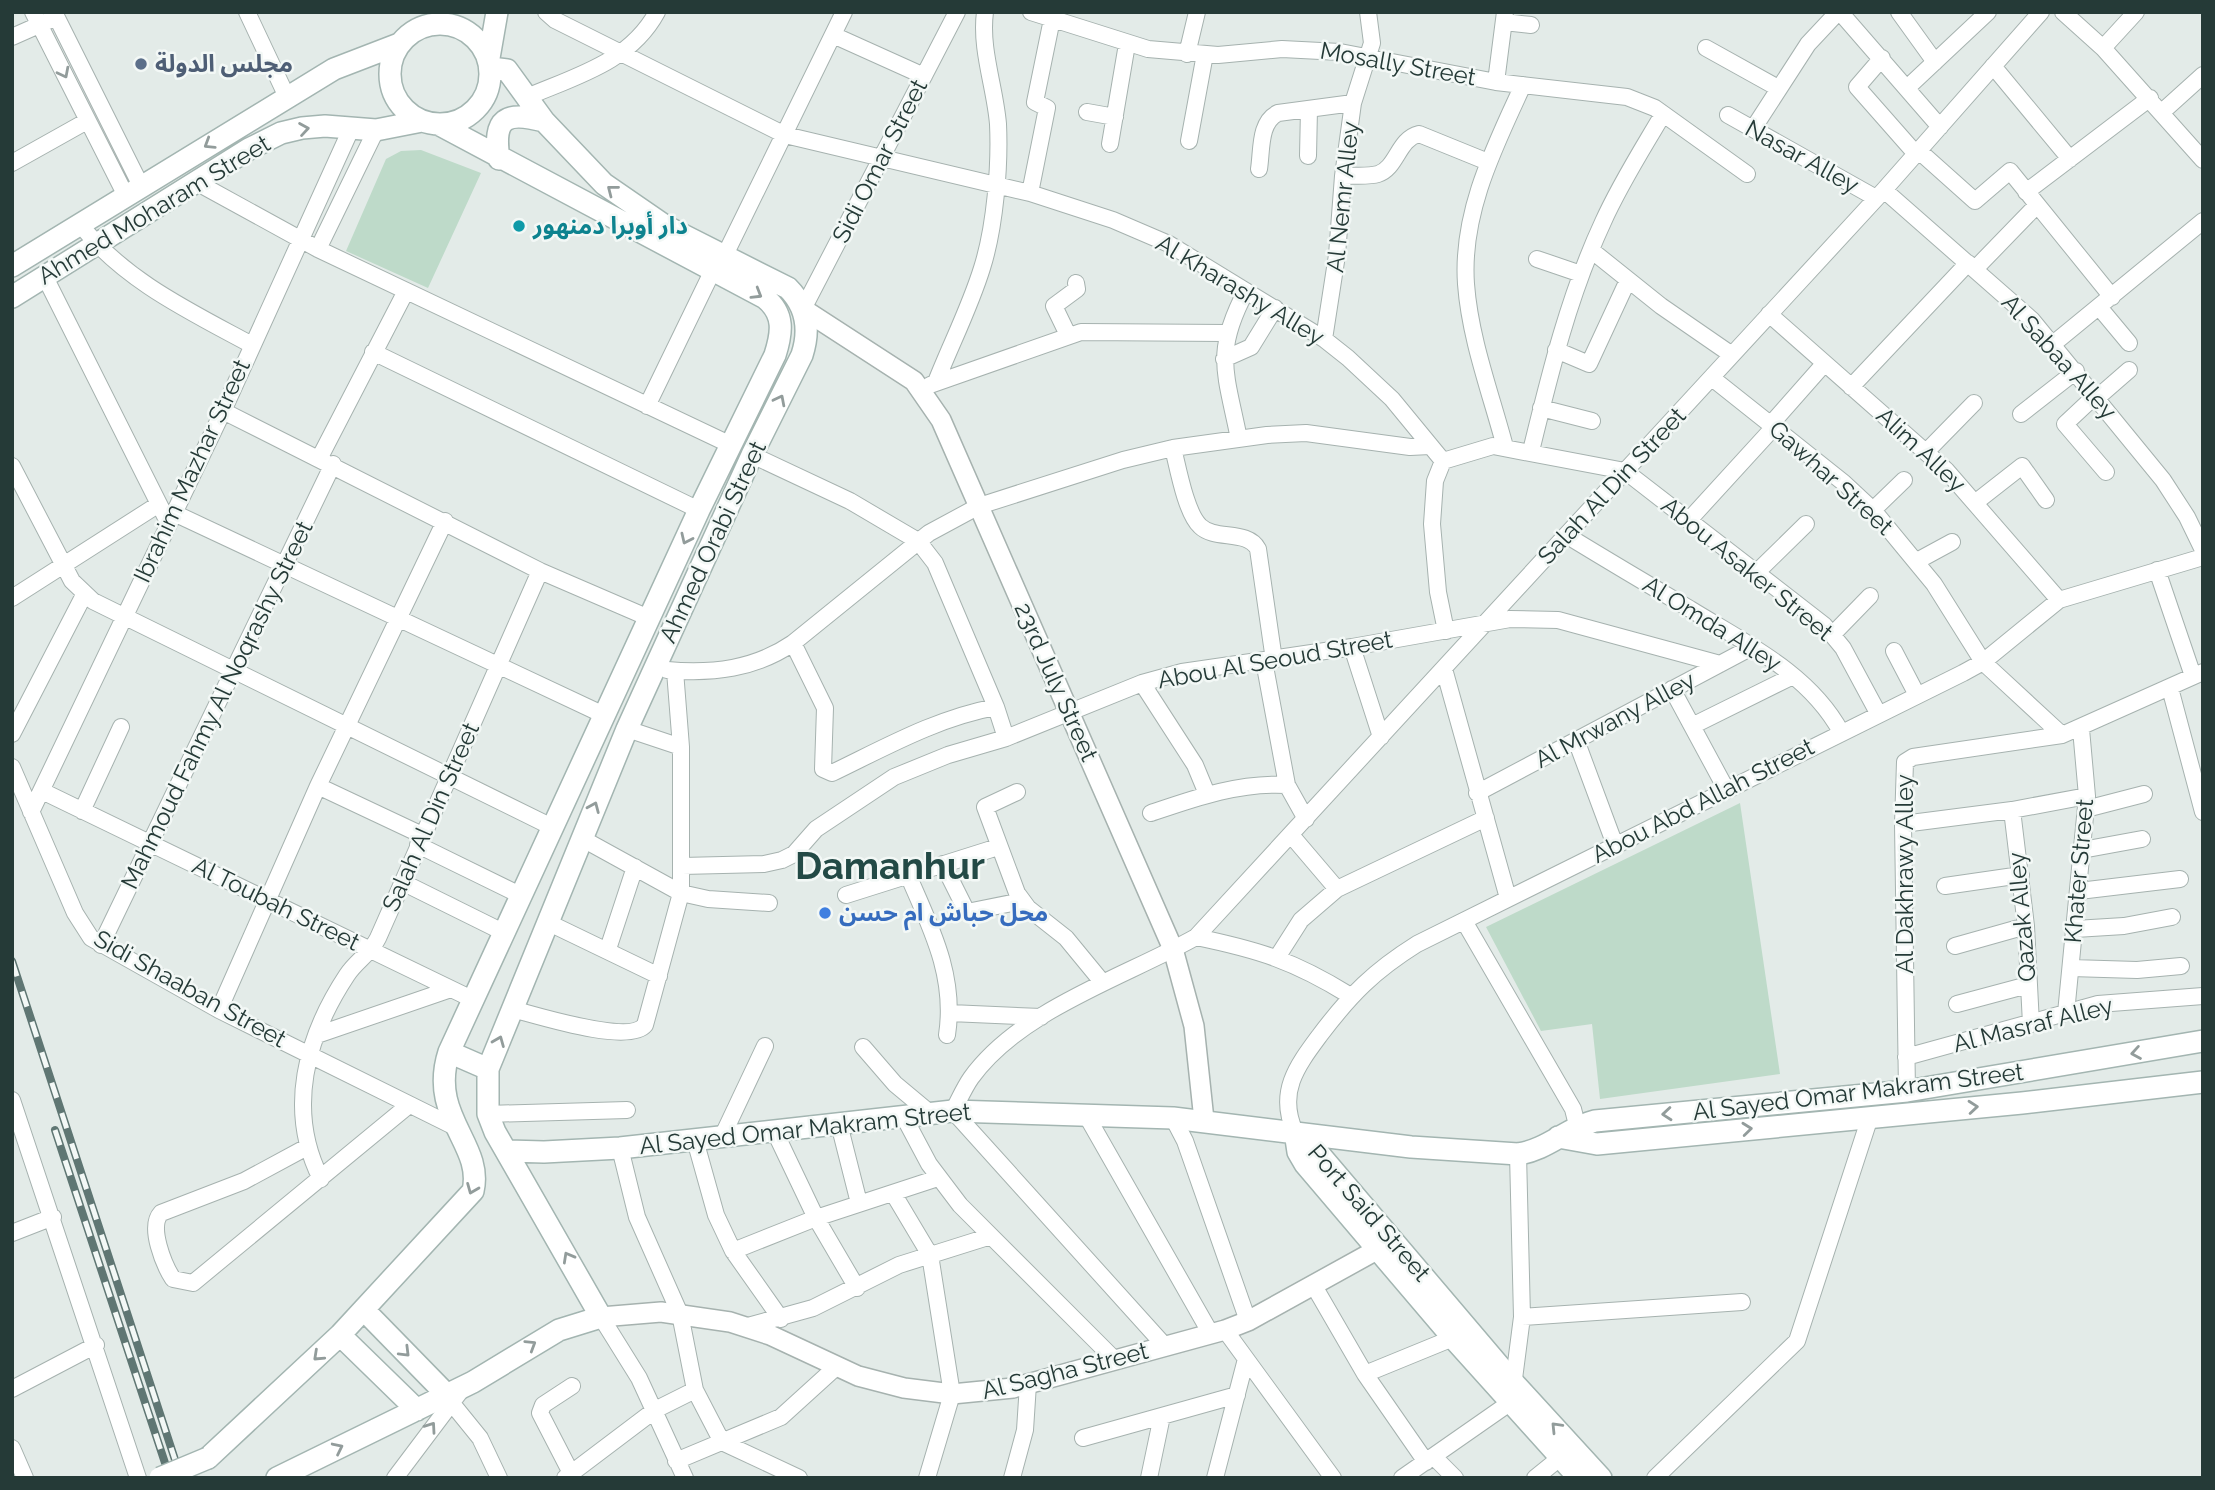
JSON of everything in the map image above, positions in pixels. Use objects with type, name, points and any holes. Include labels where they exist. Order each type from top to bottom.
[{"type":"main road","points":[[490,63],[474,36],[463,28],[429,19],[399,44],[391,65],[391,88],[398,102],[430,123],[459,120],[477,109],[490,83],[497,12]]},
{"type":"main road","name":"Ahmed Moharam Street","points":[[12,265],[287,96],[355,59],[399,44]]},
{"type":"main road","name":"Ahmed Orabi Street","points":[[160,1478],[208,1458],[340,1335],[473,1191],[476,1178],[473,1163],[455,1127],[444,1093],[449,1052],[699,510],[775,355],[781,324],[778,312],[770,302],[719,262],[634,207],[576,158],[544,121],[507,70],[490,63]]},
{"type":"main road","points":[[499,159],[496,135],[502,122],[516,116],[544,121]]},
{"type":"main road","name":"Ahmed Moharam Street","points":[[12,297],[248,149],[281,133],[325,126],[347,138],[430,123]]},
{"type":"main road","name":"Ahmed Orabi Street","points":[[430,123],[499,159],[719,262],[781,283],[794,294],[803,309],[807,330],[802,355],[752,455],[665,670],[626,729],[488,1069],[488,1114],[601,1317]]},
{"type":"main road","name":"Al Sayed Omar Makram Street","points":[[1580,1134],[1595,1121],[1907,1091],[2203,1041]]},
{"type":"main road","points":[[449,1052],[488,1069]]},
{"type":"main road","points":[[2019,1074],[2022,1103]]},
{"type":"main road","name":"Al Sayed Omar Makram Street","points":[[507,1151],[544,1153],[620,1148],[953,1111],[1085,1113],[1173,1118],[1411,1147],[1518,1154],[1535,1151],[1558,1137],[1580,1134],[1870,1117],[2203,1082]]},
{"type":"main road","name":"Port Said Street","points":[[1294,1132],[1315,1149],[1453,1338],[1601,1478]]},
{"type":"main road","name":"Port Said Street","points":[[1384,1245],[1512,1392],[1579,1478]]},
{"type":"main road","points":[[364,1310],[449,1398]]},
{"type":"main road","points":[[277,1478],[417,1410],[449,1398],[540,1339],[580,1322],[601,1317]]},
{"type":"main road","points":[[340,1335],[417,1410]]},
{"type":"street","points":[[247,12],[287,96]]},
{"type":"street","name":"Al Kharashy Alley","points":[[546,12],[555,20],[785,135],[1030,193],[1142,231],[1324,339],[1371,377],[1443,461]]},
{"type":"street","points":[[527,97],[623,54],[648,29],[657,12]]},
{"type":"street","points":[[647,406],[785,135],[844,12]]},
{"type":"street","name":"Sidi Omar Street","points":[[803,309],[957,12]]},
{"type":"street","points":[[928,386],[982,269],[995,185],[998,124],[984,32],[985,12]]},
{"type":"street","name":"Mosally Street","points":[[1031,12],[1127,44],[1187,54],[1311,49],[1369,57],[1496,82],[1628,97],[1663,114],[1747,174]]},
{"type":"street","points":[[1187,54],[1198,12]]},
{"type":"street","name":"Al Nemr Alley","points":[[1324,339],[1337,255],[1343,176],[1353,103],[1369,57],[1373,34],[1368,12]]},
{"type":"street","points":[[1753,129],[1808,44],[1839,12],[1940,127]]},
{"type":"street","points":[[1899,12],[1935,62]]},
{"type":"street","points":[[1907,88],[1988,12]]},
{"type":"street","name":"Salah Al Din Street","points":[[953,1111],[971,1077],[1041,1017],[1196,937],[1880,194],[2041,12]]},
{"type":"street","points":[[2063,12],[2103,48],[2203,160]]},
{"type":"street","points":[[2103,48],[2136,12]]},
{"type":"street","points":[[12,37],[36,18],[59,14],[133,191]]},
{"type":"street","points":[[1496,82],[1505,17],[1531,25]]},
{"type":"street","points":[[36,18],[87,121],[133,191]]},
{"type":"street","points":[[1030,193],[1047,108],[1035,102],[1052,19]]},
{"type":"street","points":[[833,35],[925,76]]},
{"type":"street","points":[[1110,144],[1127,44]]},
{"type":"street","points":[[1706,48],[1778,88]]},
{"type":"street","points":[[1189,141],[1205,54]]},
{"type":"street","points":[[1882,58],[1857,87],[1917,152],[1975,201],[2008,171],[2037,205],[2105,302],[2129,343]]},
{"type":"street","points":[[1993,66],[2070,159]]},
{"type":"street","points":[[2162,112],[2203,75]]},
{"type":"street","points":[[1505,447],[1475,332],[1466,285],[1468,237],[1488,162],[1523,85]]},
{"type":"street","points":[[2026,192],[2150,99]]},
{"type":"street","points":[[1259,169],[1268,120],[1278,114],[1353,103]]},
{"type":"street","points":[[1308,156],[1309,109]]},
{"type":"street","points":[[1087,111],[1115,117]]},
{"type":"street","points":[[1531,451],[1556,350],[1581,275],[1618,191],[1663,114]]},
{"type":"street","name":"Nasar Alley","points":[[1728,116],[1880,194]]},
{"type":"street","points":[[12,163],[87,121]]},
{"type":"street","points":[[318,249],[376,131]]},
{"type":"street","points":[[1343,176],[1384,171],[1406,141],[1419,134],[1488,162]]},
{"type":"street","points":[[347,138],[363,155]]},
{"type":"street","name":"Ibrahim Mazhar Street","points":[[32,812],[122,618],[223,411],[347,138]]},
{"type":"street","points":[[195,182],[318,249],[731,445]]},
{"type":"street","name":"Al Sabaa Alley","points":[[1880,194],[1971,266],[2032,320],[2097,396],[2176,498],[2203,550]]},
{"type":"street","points":[[1851,387],[1971,266],[2037,205]]},
{"type":"street","points":[[80,223],[96,244],[170,300],[252,345]]},
{"type":"street","points":[[2053,344],[2197,226],[2203,243]]},
{"type":"street","points":[[1591,250],[1732,355]]},
{"type":"street","points":[[1537,259],[1581,275]]},
{"type":"street","points":[[45,277],[159,504],[171,519],[284,567],[604,715]]},
{"type":"street","points":[[1556,350],[1589,364],[1628,280]]},
{"type":"street","points":[[1068,335],[1054,306],[1077,289],[1076,283]]},
{"type":"street","name":"Mahmoud Fahmy Al Noqrashy Street","points":[[101,945],[284,567],[373,352],[406,291]]},
{"type":"street","points":[[1239,439],[1224,359],[1226,333],[1246,291]]},
{"type":"street","name":"23rd July Street","points":[[803,309],[846,340],[928,386],[1173,949],[1194,1026],[1201,1070],[1204,1121]]},
{"type":"street","points":[[1224,359],[1253,345],[1275,309]]},
{"type":"street","name":"Alim Alley","points":[[1769,314],[1927,451],[1976,502],[2059,600]]},
{"type":"street","points":[[928,386],[1068,335],[1109,330],[1226,333]]},
{"type":"street","points":[[373,352],[699,510]]},
{"type":"street","points":[[1689,520],[1824,364]]},
{"type":"street","points":[[2106,472],[2065,424],[2129,370]]},
{"type":"street","points":[[2021,414],[2076,371]]},
{"type":"street","name":"Gawhar Street","points":[[1712,377],[1872,510],[1917,561],[1938,603],[1983,662],[2062,736]]},
{"type":"street","points":[[1927,451],[1974,403]]},
{"type":"street","points":[[1541,408],[1592,421]]},
{"type":"street","points":[[223,411],[327,461],[540,571],[649,618]]},
{"type":"street","points":[[512,1009],[588,1028],[637,1032],[645,1025],[681,893],[681,747],[665,670],[747,667],[774,656],[918,541],[979,506],[1123,460],[1173,448],[1306,433],[1410,447],[1430,446]]},
{"type":"street","points":[[1446,631],[1438,592],[1432,524],[1435,481],[1443,461],[1481,447],[1505,447],[1625,471]]},
{"type":"street","points":[[1173,448],[1194,519],[1211,533],[1247,539],[1256,544],[1287,785],[1306,819]]},
{"type":"street","points":[[752,455],[850,501],[918,541],[935,563],[996,706],[1006,738]]},
{"type":"street","points":[[12,466],[64,566],[84,594],[101,606],[552,827]]},
{"type":"street","points":[[1976,502],[2022,466],[2046,500]]},
{"type":"street","name":"Abou Asaker Street","points":[[1625,471],[1833,634],[1878,713]]},
{"type":"street","points":[[1872,510],[1904,480]]},
{"type":"street","points":[[12,597],[159,504]]},
{"type":"street","points":[[219,1010],[318,786],[445,521]]},
{"type":"street","points":[[1756,573],[1806,524]]},
{"type":"street","name":"Al Omda Alley","points":[[1566,536],[1752,647],[1793,676],[1816,695],[1841,732]]},
{"type":"street","points":[[1917,561],[1952,542]]},
{"type":"street","name":"Abou Abd Allah Street","points":[[1294,1132],[1287,1102],[1293,1073],[1349,995],[1380,968],[1508,898],[1983,662],[2059,600],[2203,556]]},
{"type":"street","points":[[2157,570],[2198,674]]},
{"type":"street","name":"Salah Al Din Street","points":[[321,1179],[307,1147],[302,1108],[308,1054],[346,977],[371,950],[540,571]]},
{"type":"street","points":[[12,734],[84,594]]},
{"type":"street","points":[[1833,634],[1870,596]]},
{"type":"street","name":"Abou Al Seoud Street","points":[[682,866],[764,864],[782,860],[794,854],[816,829],[894,777],[948,755],[1006,738],[1142,683],[1182,672],[1352,647],[1520,618],[1558,620],[1720,664]]},
{"type":"street","points":[[793,643],[825,708],[826,741],[822,766],[828,773],[925,728],[996,706]]},
{"type":"street","points":[[1352,647],[1381,737]]},
{"type":"street","name":"Al Mrwany Alley","points":[[1477,793],[1752,647]]},
{"type":"street","points":[[1894,651],[1917,695]]},
{"type":"street","points":[[1444,669],[1508,898]]},
{"type":"street","name":"Al Dakhrawy Alley","points":[[1907,1091],[1903,768],[1910,758],[2062,736],[2198,674]]},
{"type":"street","points":[[1692,726],[1793,676]]},
{"type":"street","points":[[1142,683],[1195,765],[1208,794]]},
{"type":"street","points":[[2170,688],[2197,765],[2203,812]]},
{"type":"street","points":[[1672,689],[1726,789]]},
{"type":"street","points":[[82,811],[121,727]]},
{"type":"street","points":[[626,729],[681,747]]},
{"type":"street","name":"Khater Street","points":[[2066,1013],[2086,803],[2081,729]]},
{"type":"street","points":[[1576,740],[1615,845]]},
{"type":"street","name":"Sidi Shaaban Street","points":[[12,767],[82,927],[101,945],[219,1010],[455,1127]]},
{"type":"street","points":[[1151,813],[1208,794],[1264,785],[1287,785]]},
{"type":"street","points":[[318,786],[520,895]]},
{"type":"street","name":"Al Toubah Street","points":[[42,791],[472,999]]},
{"type":"street","points":[[1017,792],[985,807],[998,847],[1022,901],[1035,915],[1066,938],[1103,983]]},
{"type":"street","points":[[1903,824],[2144,794]]},
{"type":"street","name":"Qazak Alley","points":[[2012,810],[2026,926],[2031,1024]]},
{"type":"street","points":[[1278,956],[1301,920],[1337,889],[1486,818]]},
{"type":"street","points":[[1291,835],[1337,889]]},
{"type":"street","points":[[581,838],[681,893],[708,899],[769,903]]},
{"type":"street","points":[[2082,850],[2142,839]]},
{"type":"street","points":[[846,895],[998,847]]},
{"type":"street","points":[[943,864],[967,912],[1022,901]]},
{"type":"street","points":[[608,949],[635,867]]},
{"type":"street","points":[[908,875],[937,943],[948,981],[950,1013],[947,1035]]},
{"type":"street","points":[[1945,887],[2021,875]]},
{"type":"street","points":[[2079,891],[2180,879]]},
{"type":"street","points":[[402,882],[503,932]]},
{"type":"street","points":[[2075,929],[2124,926],[2172,917]]},
{"type":"street","points":[[1464,921],[1573,1109],[1580,1134]]},
{"type":"street","points":[[547,922],[608,949],[659,976]]},
{"type":"street","points":[[1955,946],[2026,926]]},
{"type":"street","points":[[1196,937],[1278,956],[1311,971],[1349,995]]},
{"type":"street","points":[[2071,968],[2137,970],[2181,966]]},
{"type":"street","points":[[1957,1004],[2028,985]]},
{"type":"street","points":[[317,1035],[452,989]]},
{"type":"street","name":"Al Masraf Alley","points":[[1906,1057],[2098,1004],[2203,996]]},
{"type":"street","points":[[950,1013],[1041,1017]]},
{"type":"street","points":[[723,1137],[765,1046]]},
{"type":"street","points":[[863,1047],[895,1084],[931,1114]]},
{"type":"street","points":[[12,1100],[18,1133],[53,1217],[138,1478]]},
{"type":"street","points":[[307,1147],[244,1181],[161,1213],[157,1218],[155,1230],[169,1273],[179,1282],[193,1283],[408,1105]]},
{"type":"street","points":[[488,1114],[627,1110]]},
{"type":"street","points":[[953,1111],[1164,1346]]},
{"type":"street","points":[[1085,1113],[1218,1332],[1246,1359],[1333,1478]]},
{"type":"street","points":[[904,1117],[938,1178],[991,1236],[1115,1360]]},
{"type":"street","points":[[1655,1478],[1797,1341],[1870,1117]]},
{"type":"street","points":[[1173,1118],[1185,1141],[1248,1321]]},
{"type":"street","points":[[839,1124],[859,1203]]},
{"type":"street","points":[[774,1130],[816,1218],[857,1288]]},
{"type":"street","points":[[695,1140],[716,1215],[733,1251],[781,1319]]},
{"type":"street","points":[[620,1148],[637,1217],[680,1314],[695,1390],[722,1443],[799,1478]]},
{"type":"street","points":[[1402,1478],[1430,1459],[1512,1392],[1522,1317],[1518,1154]]},
{"type":"street","points":[[733,1251],[816,1218],[938,1178]]},
{"type":"street","points":[[892,1193],[930,1255],[952,1394],[927,1478]]},
{"type":"street","points":[[12,1233],[53,1217]]},
{"type":"street","points":[[748,1326],[813,1308],[899,1265],[991,1236]]},
{"type":"street","name":"Al Sagha Street","points":[[601,1317],[640,1312],[680,1314],[748,1326],[835,1368],[881,1383],[952,1394],[983,1393],[1028,1384],[1218,1332],[1248,1321],[1384,1245]]},
{"type":"street","points":[[1314,1286],[1365,1374],[1430,1459],[1455,1478]]},
{"type":"street","points":[[1522,1317],[1742,1302]]},
{"type":"street","points":[[601,1317],[622,1348],[655,1410],[685,1478]]},
{"type":"street","points":[[1365,1374],[1453,1338]]},
{"type":"street","points":[[12,1389],[96,1345]]},
{"type":"street","points":[[1215,1478],[1246,1359]]},
{"type":"street","points":[[676,1461],[780,1417],[835,1368]]},
{"type":"street","points":[[1012,1478],[1025,1430],[1028,1384]]},
{"type":"street","points":[[572,1386],[543,1405],[540,1413],[568,1476],[655,1410],[695,1390]]},
{"type":"street","points":[[1083,1438],[1237,1395]]},
{"type":"street","points":[[395,1478],[449,1398],[480,1438],[499,1478]]},
{"type":"street","points":[[1149,1478],[1162,1416]]},
{"type":"street","points":[[12,1448],[24,1478]]},
{"type":"street","points":[[1535,1478],[1561,1457]]},
{"type":"green space","points":[[421,150],[481,173],[428,288],[346,251],[386,159],[401,151]]},
{"type":"green space","points":[[1740,803],[1780,1074],[1600,1099],[1592,1024],[1541,1031],[1486,927]]},
{"type":"railway","points":[[12,961],[181,1478]]},
{"type":"railway","points":[[55,1130],[170,1478]]},
{"type":"place","name":"مجلس الدولة","points":[[141,64]]},
{"type":"place","name":"دار أوبرا دمنهور","points":[[519,226]]},
{"type":"place","name":"محل حباش ام حسن","points":[[825,913]]},
{"type":"district","name":"Damanhur","points":[[890,866]]}]
